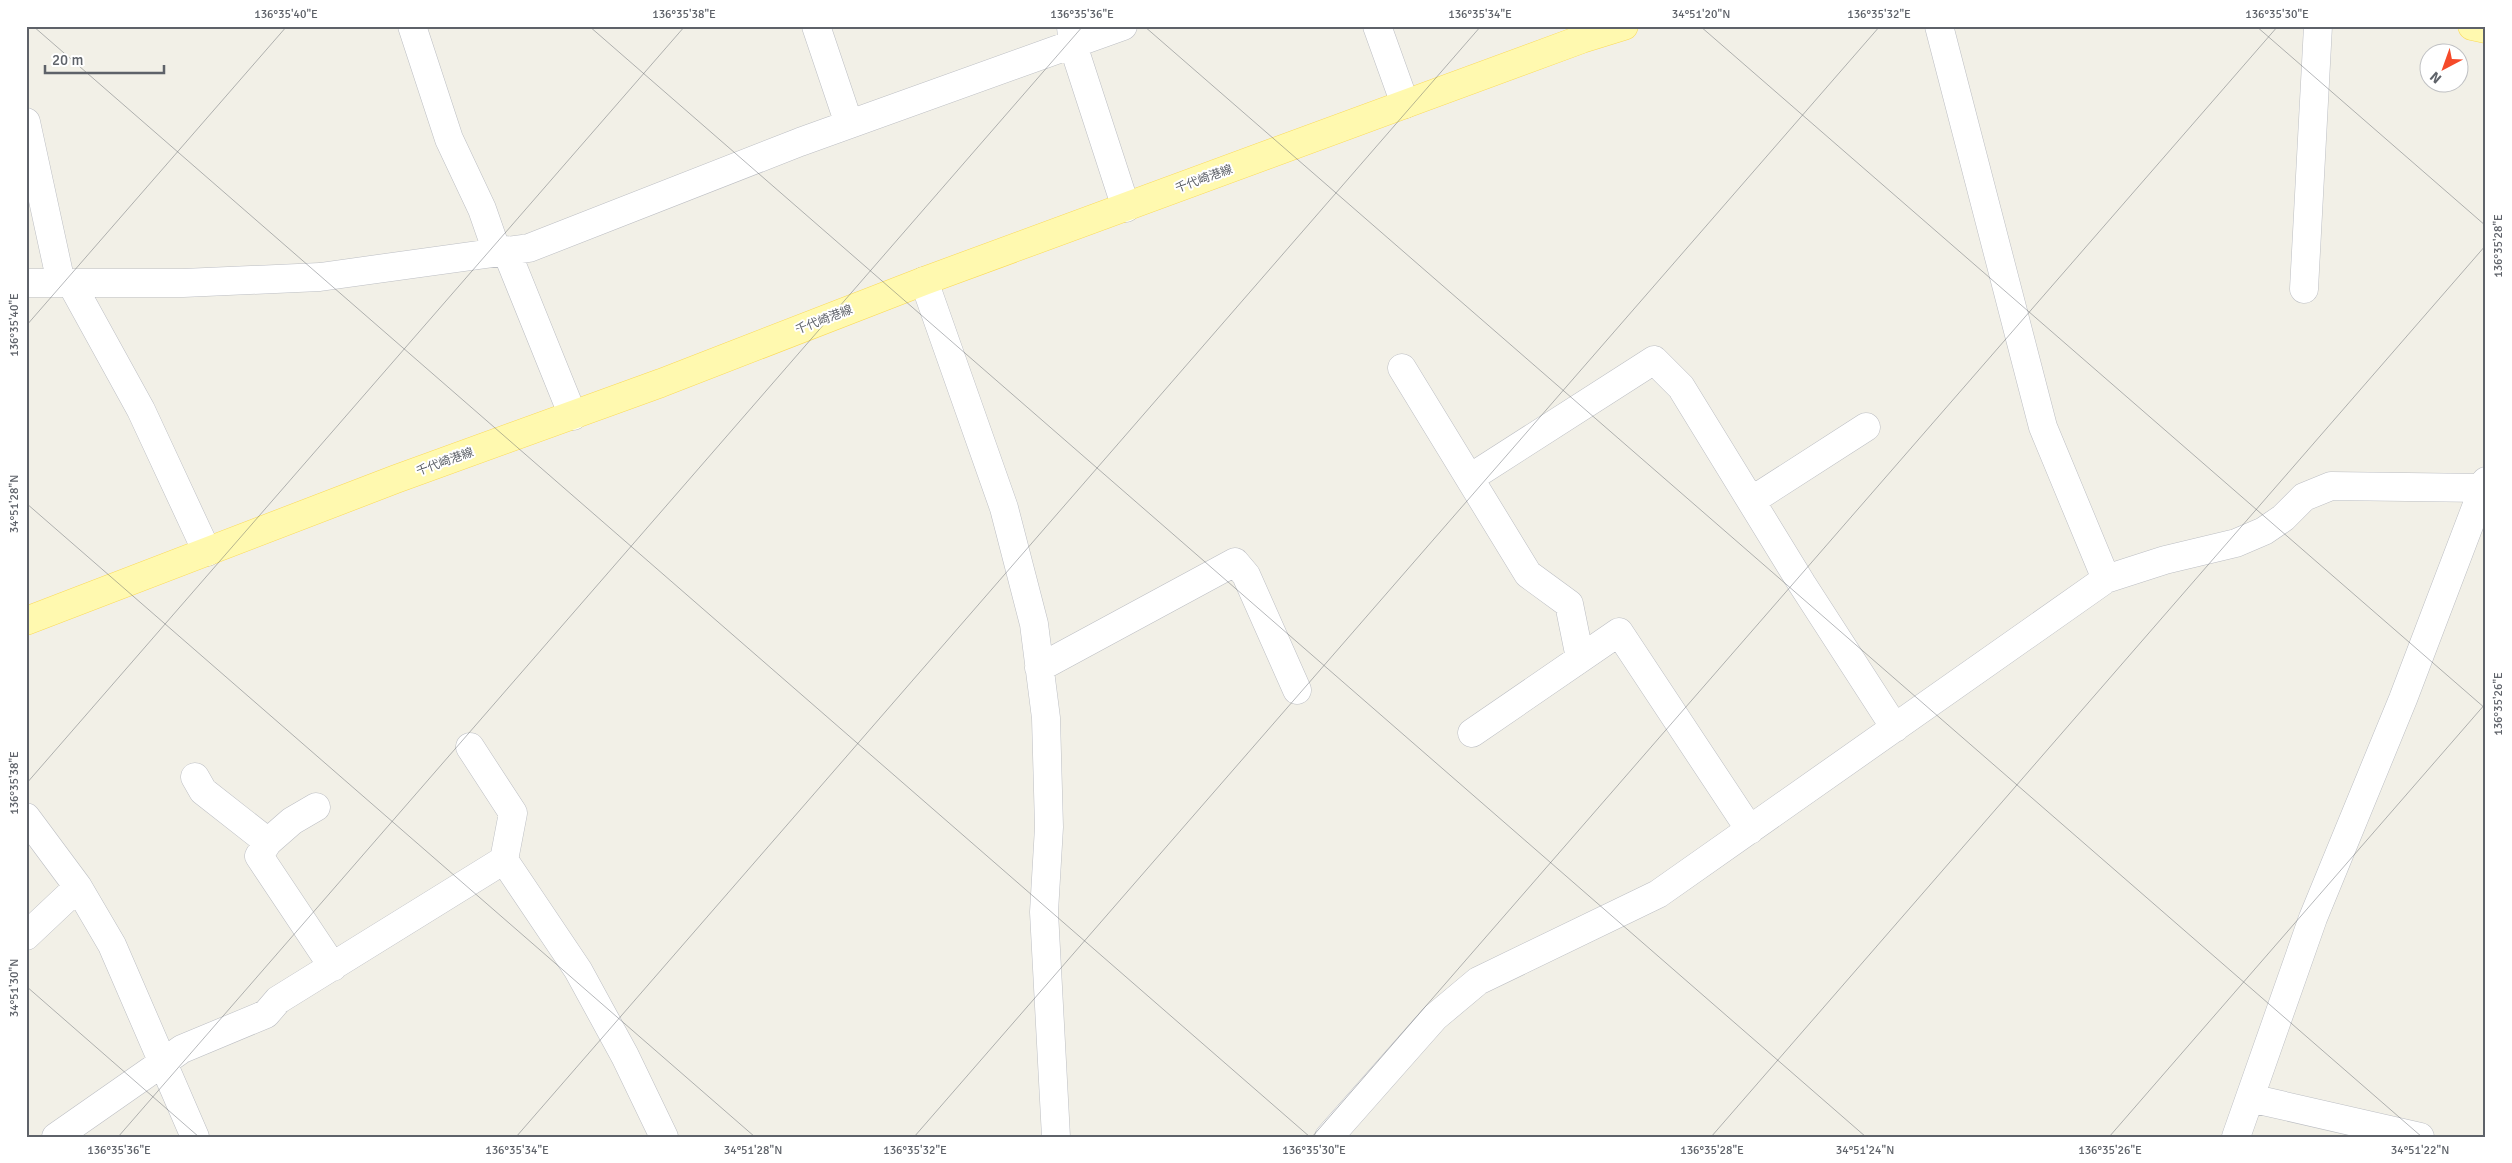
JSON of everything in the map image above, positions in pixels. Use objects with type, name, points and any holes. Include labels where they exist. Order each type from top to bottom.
[{"type":"main road","name":"千代崎港線","points":[[26,621],[396,479],[573,416],[924,281],[1582,39],[1624,26]]},
{"type":"main road","points":[[2472,26],[2486,29]]},
{"type":"street","points":[[412,26],[449,139],[501,251],[573,416]]},
{"type":"street","points":[[816,26],[849,124]]},
{"type":"street","points":[[26,283],[183,283],[320,277],[529,248],[1072,36],[1123,26]]},
{"type":"street","points":[[1377,26],[1405,104]]},
{"type":"street","points":[[1939,26],[2043,427],[2106,579]]},
{"type":"street","points":[[2304,289],[2318,26]]},
{"type":"street","points":[[1072,36],[1126,208]]},
{"type":"street","points":[[26,122],[66,283],[141,410],[207,552]]},
{"type":"street","points":[[924,281],[1004,508],[1034,624],[1046,718],[1049,827],[1044,912],[1056,1137]]},
{"type":"street","points":[[1470,478],[1654,360],[1681,387],[1895,728]]},
{"type":"street","points":[[1402,368],[1528,574],[1569,604],[1580,658]]},
{"type":"street","points":[[1751,501],[1866,427]]},
{"type":"street","points":[[1329,1137],[1435,1017],[1478,981],[1658,894],[2106,579],[2165,560],[2236,543],[2264,531],[2283,518],[2304,496],[2331,486],[2484,485],[2403,699],[2313,918],[2236,1137]]},
{"type":"street","points":[[1039,668],[1235,562],[1246,576],[1297,690]]},
{"type":"street","points":[[1472,733],[1619,632],[1750,830]]},
{"type":"street","points":[[470,747],[513,813],[504,860],[578,970],[625,1056],[664,1137]]},
{"type":"street","points":[[195,777],[203,791],[268,842]]},
{"type":"street","points":[[316,807],[292,821],[268,842],[259,856],[333,966]]},
{"type":"street","points":[[27,819],[78,887],[112,945],[195,1137]]},
{"type":"street","points":[[56,1137],[182,1049],[266,1014],[278,1000],[504,860]]},
{"type":"street","points":[[26,936],[78,887]]},
{"type":"street","points":[[2250,1098],[2420,1137]]}]
